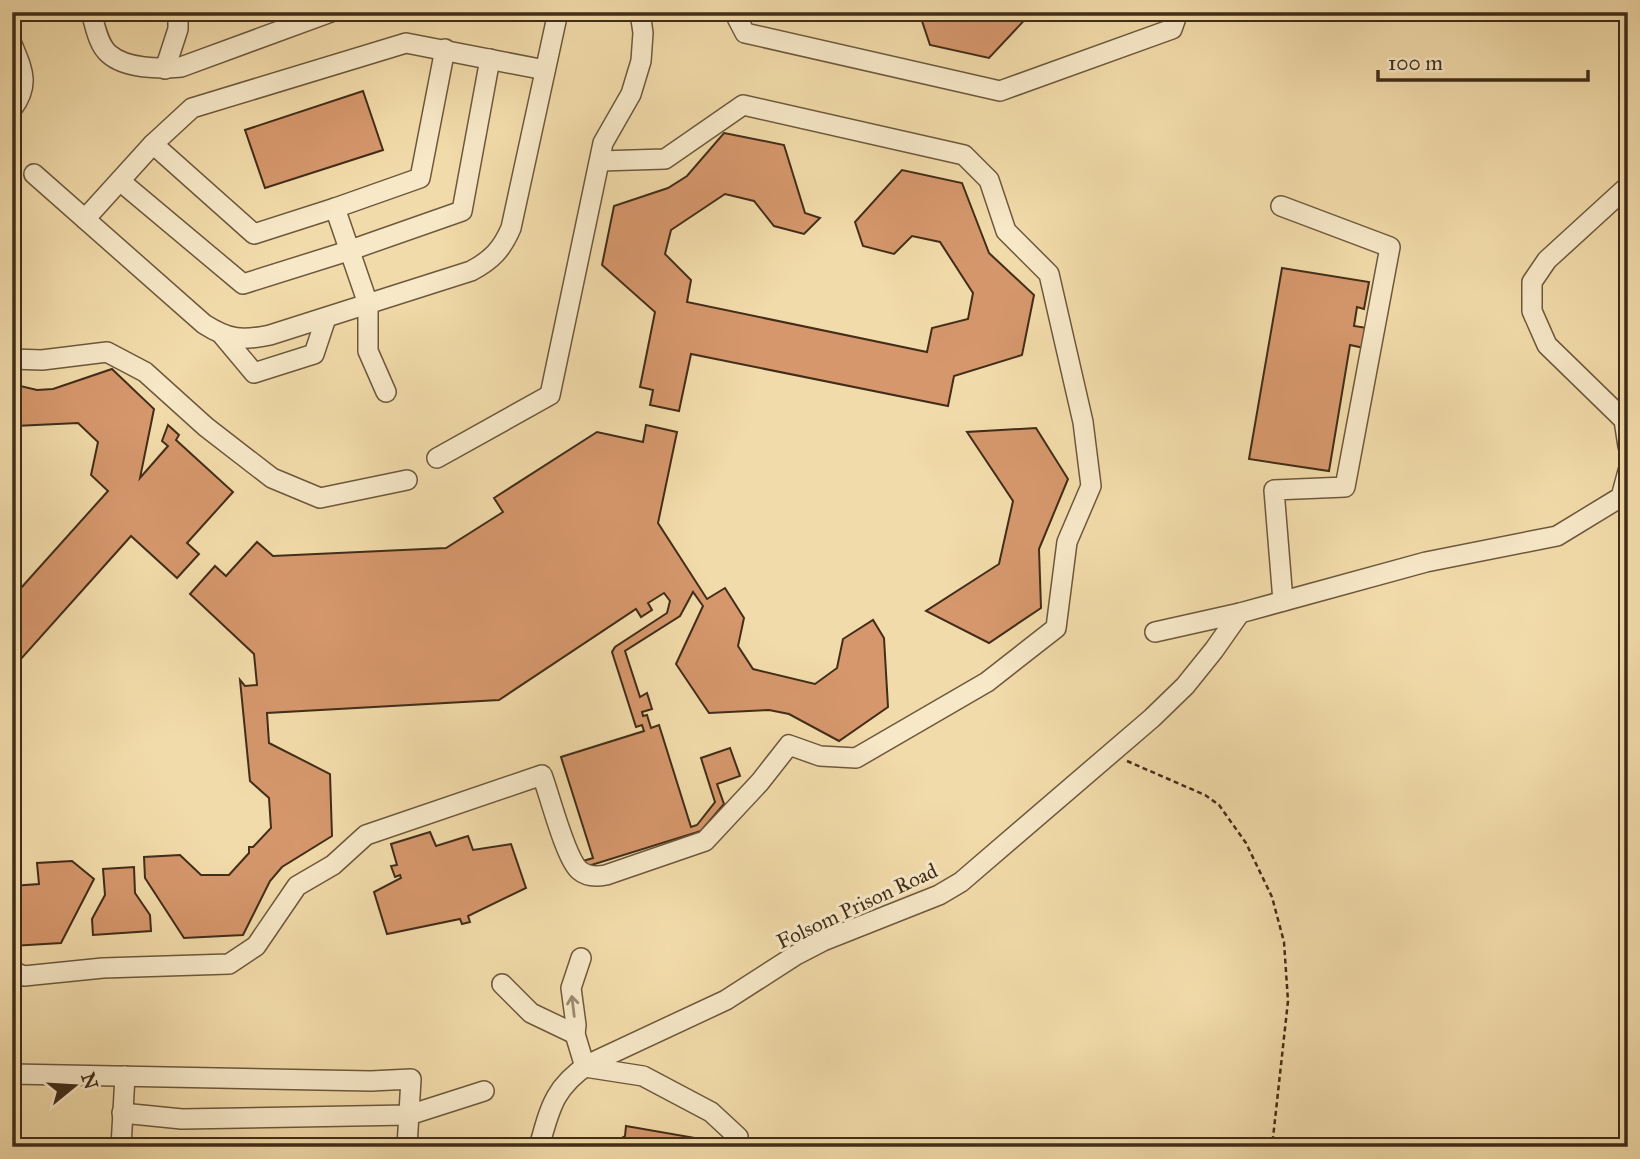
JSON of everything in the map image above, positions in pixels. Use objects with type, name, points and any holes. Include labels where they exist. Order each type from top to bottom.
[{"type":"street","points":[[91,12],[108,54],[124,62],[165,68],[181,67],[284,20],[331,12]]},
{"type":"street","points":[[165,68],[178,29],[178,12]]},
{"type":"street","points":[[223,336],[247,340],[270,335],[471,271],[488,262],[502,248],[511,228],[558,12]]},
{"type":"street","points":[[437,458],[550,395],[603,143],[631,94],[641,61],[643,33],[640,12]]},
{"type":"street","points":[[734,12],[745,33],[1000,91],[1172,29],[1178,12]]},
{"type":"street","points":[[85,219],[153,144],[192,108],[406,43],[545,71]]},
{"type":"street","points":[[12,44],[25,76],[14,103]]},
{"type":"street","points":[[153,144],[254,234],[335,208],[420,178],[445,49]]},
{"type":"street","points":[[120,181],[243,285],[348,251],[462,211],[490,59]]},
{"type":"street","points":[[12,971],[24,976],[103,968],[229,964],[256,946],[297,886],[333,866],[366,835],[542,775],[572,860],[582,873],[590,876],[606,875],[683,850],[712,836],[789,746],[820,756],[856,758],[987,682],[1056,628],[1067,542],[1091,486],[1083,422],[1049,274],[1006,231],[989,180],[964,155],[743,105],[665,159],[600,162]]},
{"type":"street","points":[[34,174],[204,324],[223,336],[254,373],[314,354],[326,318]]},
{"type":"street","points":[[1628,186],[1547,260],[1532,282],[1532,311],[1547,345],[1624,420],[1628,446]]},
{"type":"street","points":[[1282,206],[1390,247],[1345,487],[1274,490],[1283,601]]},
{"type":"street","points":[[335,208],[368,304],[368,351],[386,392]]},
{"type":"street","points":[[12,359],[41,360],[107,352],[145,372],[206,427],[272,478],[320,498],[407,480]]},
{"type":"street","points":[[1155,632],[1240,613],[1426,562],[1557,536],[1620,497],[1628,471]]},
{"type":"street","name":"Folsom Prison Road","points":[[539,1147],[553,1100],[572,1075],[726,1000],[805,950],[939,895],[961,882],[1111,754],[1185,685],[1240,613]]},
{"type":"street","points":[[582,958],[571,988],[575,1034],[585,1067],[643,1076],[712,1112],[737,1137],[736,1147]]},
{"type":"street","points":[[502,984],[531,1013],[575,1034]]},
{"type":"street","points":[[12,1074],[371,1081],[411,1079],[407,1147]]},
{"type":"street","points":[[121,1147],[125,1076]]},
{"type":"street","points":[[122,1113],[182,1119],[409,1115],[484,1091]]},
{"type":"path","points":[[1111,754],[1205,795],[1219,805],[1246,843],[1272,897],[1284,942],[1288,1001],[1272,1147]]},
{"type":"building","points":[[775,12],[819,12],[812,20]]},
{"type":"building","points":[[919,12],[1032,12],[989,58],[930,45]]},
{"type":"building","points":[[363,91],[383,150],[265,188],[245,130]]},
{"type":"building","points":[[724,133],[784,145],[805,213],[820,218],[804,234],[774,226],[754,201],[725,194],[671,230],[665,254],[691,280],[687,302],[927,352],[932,328],[968,319],[973,293],[940,242],[912,236],[894,254],[863,246],[855,222],[902,170],[962,183],[989,253],[1034,295],[1022,355],[954,376],[948,406],[691,354],[679,411],[650,405],[653,390],[640,387],[655,312],[602,265],[614,206],[668,188],[687,176]]},
{"type":"building","points":[[1282,268],[1369,282],[1364,309],[1357,307],[1354,326],[1367,328],[1364,348],[1350,345],[1329,471],[1249,459]]},
{"type":"building","points":[[112,369],[154,409],[140,478],[168,446],[162,441],[168,425],[179,435],[176,440],[233,492],[187,543],[199,554],[177,578],[131,536],[12,669],[12,598],[108,491],[91,475],[98,442],[78,423],[15,426],[12,429],[12,384],[37,390],[53,389]]},
{"type":"building","points":[[646,425],[677,432],[658,523],[707,599],[725,588],[744,618],[738,646],[753,669],[815,684],[837,668],[843,639],[873,620],[884,638],[888,707],[839,741],[789,714],[769,710],[709,713],[676,664],[703,606],[693,592],[680,616],[625,651],[640,697],[647,693],[652,709],[642,712],[643,716],[647,715],[651,728],[659,725],[691,827],[697,825],[715,802],[701,758],[730,748],[740,776],[717,784],[724,804],[701,831],[585,867],[583,861],[593,858],[561,757],[644,731],[642,725],[636,727],[612,652],[615,647],[667,613],[670,601],[664,593],[648,603],[652,610],[641,617],[636,609],[499,700],[267,713],[269,743],[330,774],[332,836],[282,867],[270,881],[243,935],[184,938],[145,878],[144,857],[180,855],[201,875],[229,875],[249,853],[249,847],[253,847],[271,828],[269,798],[250,781],[240,680],[245,686],[257,685],[254,654],[190,594],[215,566],[226,576],[257,542],[273,556],[446,548],[503,512],[494,498],[597,432],[643,442]]},
{"type":"building","points":[[1036,428],[1068,479],[1039,549],[1041,608],[989,643],[926,611],[999,564],[1013,501],[967,432]]},
{"type":"building","points":[[430,832],[436,846],[468,836],[473,850],[511,844],[526,888],[468,916],[470,922],[462,924],[460,919],[387,934],[374,892],[401,878],[400,875],[395,877],[391,866],[397,865],[391,844]]},
{"type":"building","points":[[72,861],[94,879],[61,943],[12,946],[12,886],[39,884],[37,863]]},
{"type":"building","points":[[134,867],[135,893],[150,915],[151,931],[93,935],[92,919],[105,895],[103,869]]},
{"type":"building","points":[[626,1126],[701,1139],[700,1147],[610,1147],[611,1139],[618,1140],[625,1136]]}]
